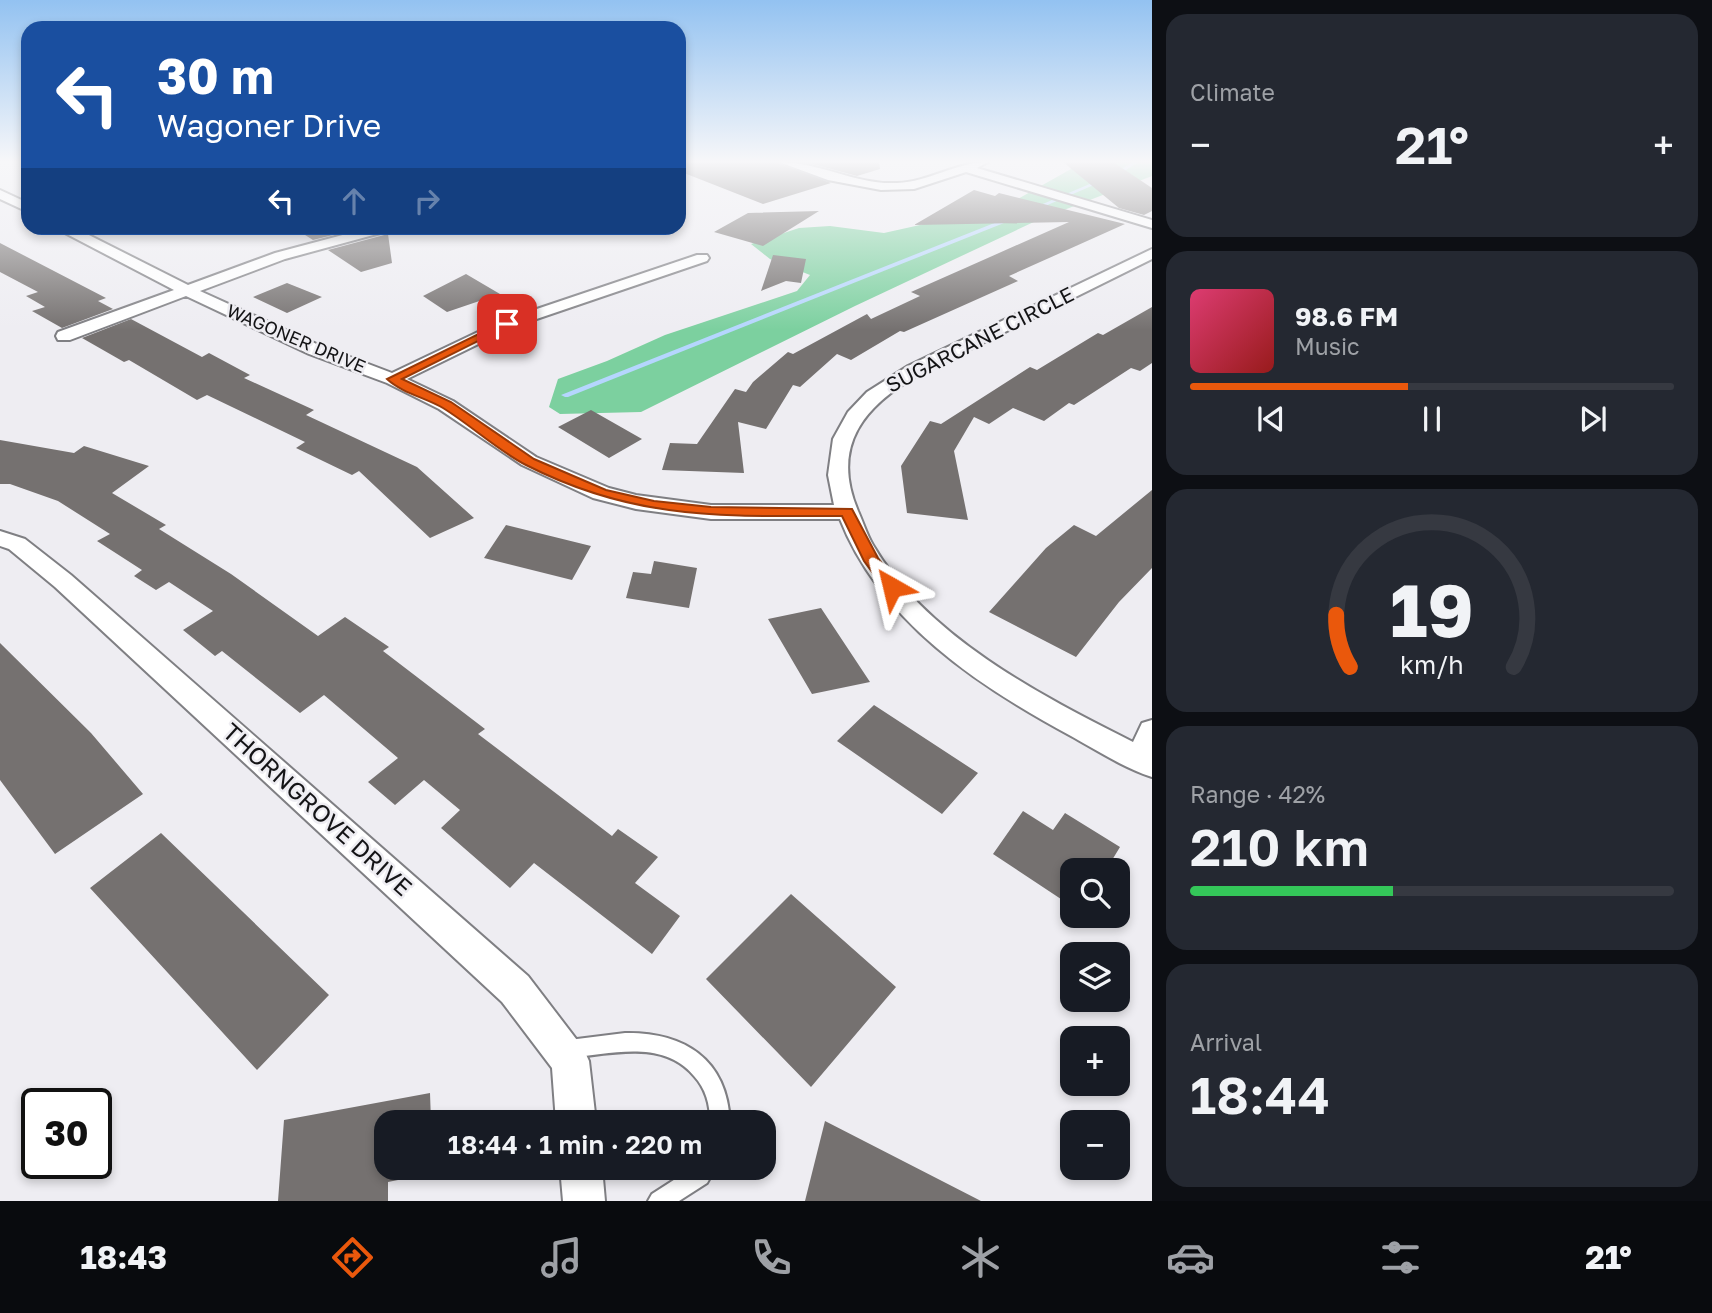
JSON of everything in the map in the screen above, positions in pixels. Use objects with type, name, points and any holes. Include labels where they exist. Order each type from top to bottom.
[{"type":"street","points":[[1132,218],[1152,224]]},
{"type":"street","name":"WAGONER DRIVE","points":[[80,235],[186,290],[315,350],[393,379],[446,405],[529,461],[601,493],[648,505],[711,512],[847,512]]},
{"type":"street","points":[[64,335],[280,256],[357,235]]},
{"type":"street","name":"SUGARCANE CIRCLE","points":[[1145,762],[1041,707],[986,673],[932,629],[871,561],[847,512],[840,488],[839,457],[842,438],[851,421],[877,393],[922,367],[1152,253]]},
{"type":"street","points":[[393,379],[507,324],[702,258]]},
{"type":"street","name":"THORNGROVE DRIVE","points":[[0,538],[17,544],[63,581],[515,989],[570,1061],[575,1110]]},
{"type":"street","points":[[1145,762],[1152,731]]},
{"type":"street","points":[[582,1180],[584,1201]]},
{"type":"lane","points":[[561,1050],[612,1042],[661,1043],[682,1051],[699,1065],[712,1085],[720,1110]]},
{"type":"lane","points":[[659,1201],[693,1180]]},
{"type":"green space","points":[[951,218],[1043,218],[855,306],[641,412],[560,414],[549,407],[558,379],[665,335],[797,291],[810,275],[770,259],[751,244],[799,228],[830,226],[884,233]]},
{"type":"building","points":[[739,218],[808,218],[763,246],[714,232]]},
{"type":"building","points":[[926,218],[1101,218],[1125,224],[1009,276],[1018,281],[904,332],[900,331],[851,360],[837,354],[800,387],[793,385],[766,429],[738,422],[744,473],[662,470],[670,443],[697,444],[735,389],[746,392],[753,382],[788,352],[793,354],[867,314],[871,319],[920,296],[911,292],[1069,222],[914,225]]},
{"type":"building","points":[[305,235],[333,235],[313,240]]},
{"type":"building","points":[[388,235],[392,263],[361,272],[328,250]]},
{"type":"building","points":[[0,243],[106,298],[98,301],[113,309],[62,328],[32,311],[45,307],[26,296],[38,292],[0,272]]},
{"type":"building","points":[[773,255],[806,259],[801,283],[786,281],[761,291]]},
{"type":"building","points":[[466,274],[500,294],[447,312],[423,296]]},
{"type":"building","points":[[287,283],[322,297],[287,313],[253,297]]},
{"type":"building","points":[[1152,307],[1152,363],[1140,371],[1131,368],[1074,405],[1069,403],[1044,421],[1013,408],[989,424],[974,417],[954,451],[968,520],[907,513],[901,466],[930,421],[941,424],[1030,367],[1037,370],[1098,333],[1103,335]]},
{"type":"building","points":[[131,319],[202,357],[209,353],[250,375],[244,378],[314,410],[306,415],[417,467],[474,518],[430,538],[359,471],[352,475],[296,448],[305,442],[207,395],[197,400],[129,360],[124,362],[82,338]]},
{"type":"building","points":[[591,410],[642,439],[609,458],[558,427]]},
{"type":"building","points":[[0,440],[74,453],[84,446],[149,466],[112,493],[166,525],[159,529],[231,574],[318,636],[345,617],[389,647],[383,651],[485,729],[478,734],[612,836],[618,829],[658,857],[635,883],[680,916],[652,954],[534,863],[510,888],[441,828],[460,810],[424,780],[395,805],[368,782],[398,758],[324,695],[300,713],[222,651],[215,656],[183,630],[213,611],[169,582],[156,590],[134,576],[142,570],[97,541],[110,534],[58,501],[10,484],[0,484]]},
{"type":"building","points":[[1152,490],[1152,568],[1119,602],[1076,657],[989,612],[1046,548],[1074,525],[1096,536]]},
{"type":"building","points":[[506,525],[591,546],[572,580],[484,558]]},
{"type":"building","points":[[654,561],[697,568],[689,608],[626,598],[633,572],[651,574]]},
{"type":"building","points":[[821,608],[870,682],[812,694],[768,619]]},
{"type":"building","points":[[0,643],[91,733],[143,794],[55,854],[0,780]]},
{"type":"building","points":[[874,705],[978,773],[942,814],[837,741]]},
{"type":"building","points":[[1023,811],[1053,830],[1065,813],[1120,847],[1113,858],[1060,858],[1060,898],[993,854]]},
{"type":"building","points":[[161,833],[329,995],[257,1070],[90,888]]},
{"type":"building","points":[[791,894],[896,987],[811,1087],[706,979]]},
{"type":"building","points":[[430,1093],[431,1110],[374,1110],[374,1180],[398,1180],[388,1182],[388,1201],[278,1201],[284,1120]]},
{"type":"building","points":[[825,1121],[981,1201],[805,1201]]},
{"type":"waterway","points":[[565,395],[1007,220]]},
{"type":"route","points":[[507,324],[393,379],[446,405],[529,461],[601,493],[654,506],[711,512],[847,512],[871,561],[892,587]]}]
